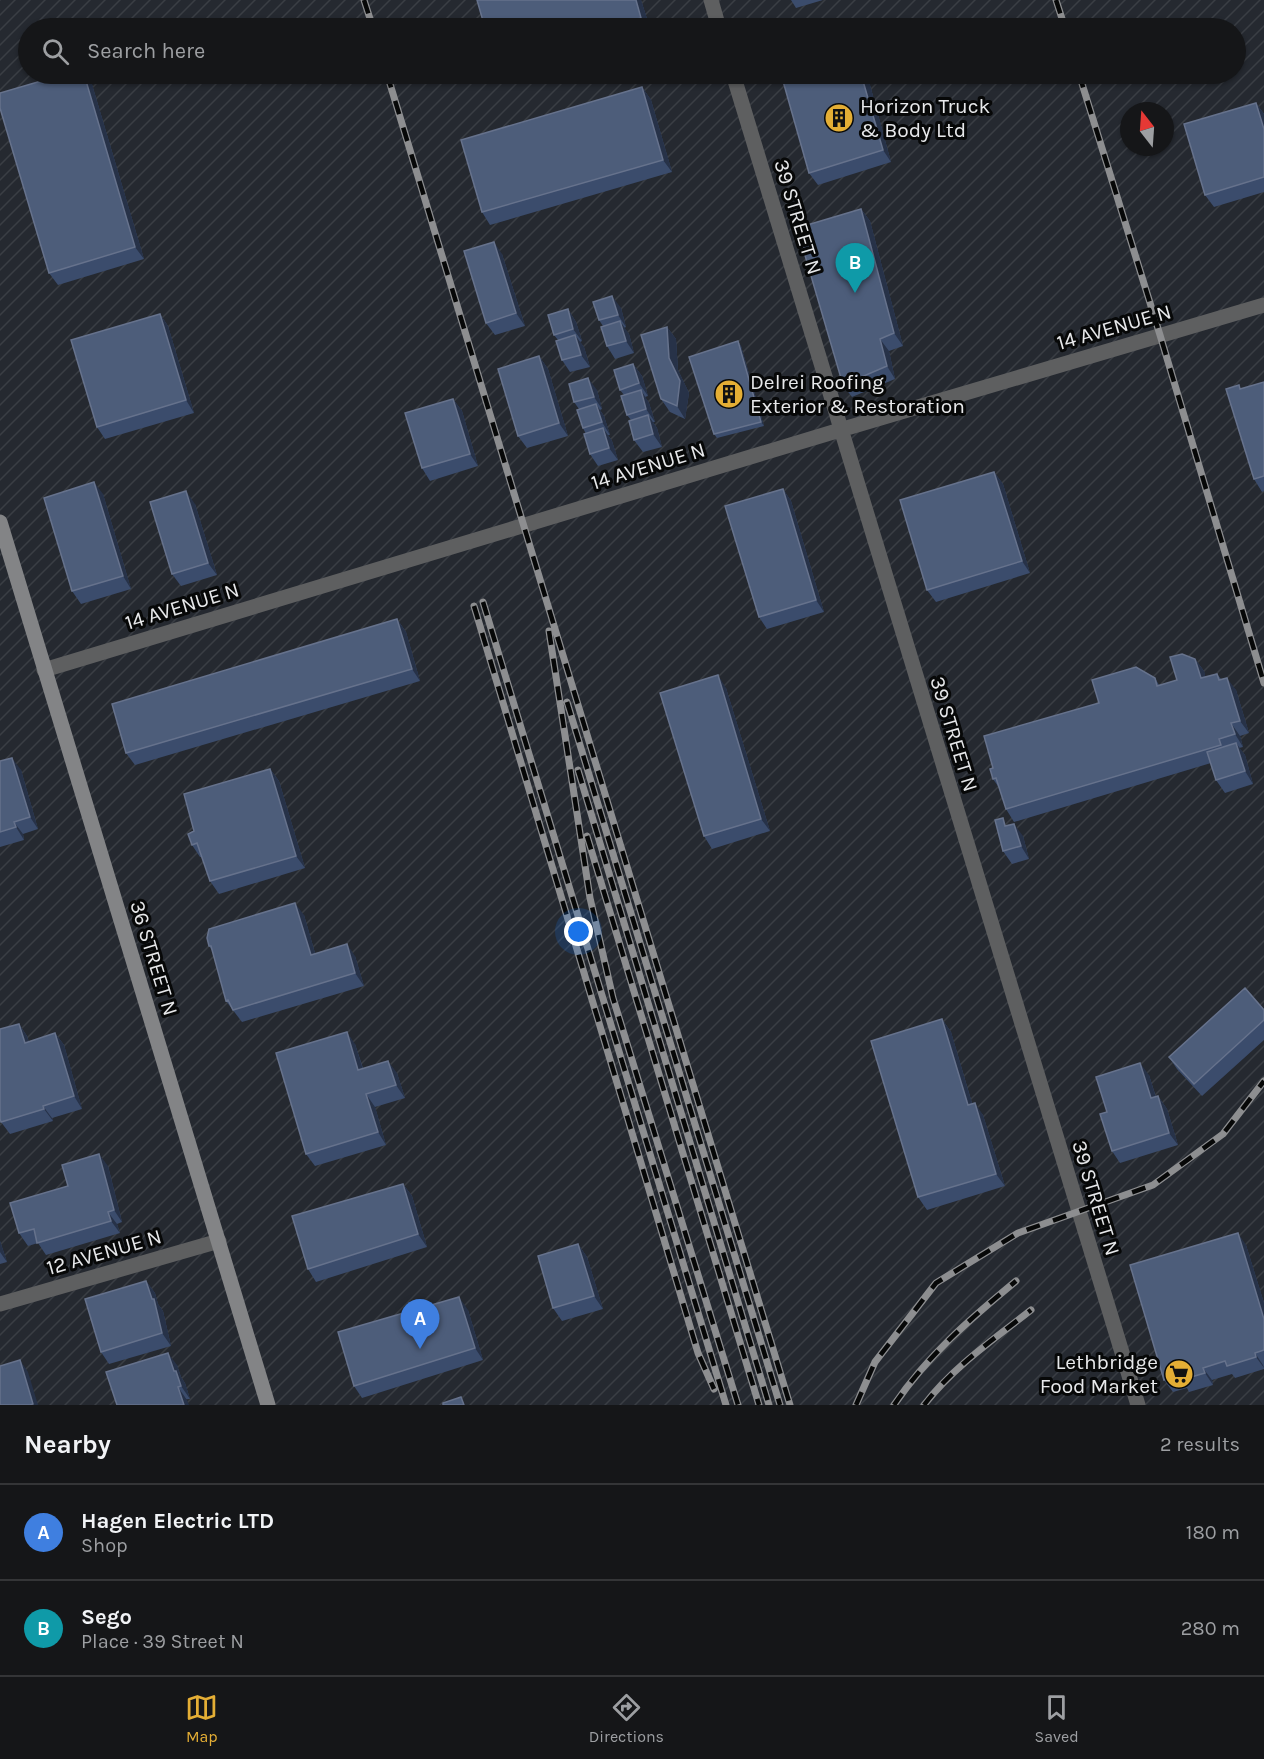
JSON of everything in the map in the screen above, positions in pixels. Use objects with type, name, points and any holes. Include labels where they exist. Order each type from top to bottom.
[{"type":"street","points":[[711,0],[716,18]]},
{"type":"street","name":"39 STREET N","points":[[736,84],[1138,1405]]},
{"type":"street","name":"14 AVENUE N","points":[[45,670],[840,430],[1264,305]]},
{"type":"street","name":"36 STREET N","points":[[0,522],[268,1405]]},
{"type":"street","name":"12 AVENUE N","points":[[0,1304],[219,1241]]},
{"type":"shaded area","points":[[0,0],[1264,0],[1264,1405],[0,1405]]},
{"type":"building","points":[[477,0],[636,0],[641,18],[482,18]]},
{"type":"building","points":[[31,84],[87,84],[135,247],[49,273],[0,108],[0,93]]},
{"type":"building","name":"Horizon Truck & Body Ltd","points":[[784,84],[864,84],[883,150],[809,173]]},
{"type":"building","points":[[642,87],[663,160],[482,212],[461,140]]},
{"type":"building","points":[[1256,103],[1264,129],[1264,177],[1205,195],[1184,124]]},
{"type":"building","points":[[861,209],[894,333],[880,339],[887,366],[843,385],[797,228]]},
{"type":"building","points":[[494,242],[516,313],[486,323],[464,251]]},
{"type":"building","points":[[612,296],[618,315],[599,320],[593,302]]},
{"type":"building","points":[[568,309],[573,329],[554,335],[548,315]]},
{"type":"building","points":[[160,314],[186,400],[97,427],[71,340]]},
{"type":"building","points":[[620,321],[626,341],[607,346],[601,327]]},
{"type":"building","points":[[667,327],[669,358],[680,381],[677,406],[661,399],[641,335]]},
{"type":"building","points":[[575,335],[581,355],[562,360],[556,341]]},
{"type":"building","name":"Delrei Roofing Exterior & Restoration","points":[[738,341],[761,422],[714,434],[689,357]]},
{"type":"building","points":[[539,356],[559,423],[518,436],[498,369]]},
{"type":"building","points":[[633,364],[639,383],[620,390],[614,370]]},
{"type":"building","points":[[588,378],[594,397],[574,402],[569,384]]},
{"type":"building","points":[[1264,382],[1264,476],[1254,479],[1226,389],[1239,385],[1240,389]]},
{"type":"building","points":[[641,390],[646,409],[627,415],[621,396]]},
{"type":"building","points":[[453,399],[470,454],[422,468],[405,413]]},
{"type":"building","points":[[596,404],[602,422],[583,428],[577,410]]},
{"type":"building","points":[[648,415],[653,434],[634,440],[629,421]]},
{"type":"building","points":[[603,428],[609,448],[590,454],[584,434]]},
{"type":"building","points":[[994,472],[1022,561],[927,590],[900,500]]},
{"type":"building","points":[[94,482],[123,576],[72,591],[44,498]]},
{"type":"building","points":[[783,489],[816,600],[759,617],[725,506]]},
{"type":"building","points":[[186,491],[208,563],[172,574],[150,502]]},
{"type":"building","points":[[397,619],[412,669],[126,753],[112,704]]},
{"type":"building","points":[[1182,654],[1195,659],[1201,678],[1217,674],[1219,680],[1227,678],[1240,721],[1231,723],[1235,734],[1219,739],[1221,745],[1006,809],[996,778],[993,779],[990,769],[993,768],[984,736],[1099,703],[1092,680],[1136,667],[1155,678],[1157,686],[1177,680],[1170,657]]},
{"type":"building","points":[[718,675],[761,819],[704,836],[660,693]]},
{"type":"building","points":[[1236,743],[1245,771],[1216,780],[1207,752]]},
{"type":"building","points":[[12,758],[30,817],[14,822],[16,827],[0,832],[0,761]]},
{"type":"building","points":[[270,769],[296,856],[210,881],[197,843],[192,845],[188,834],[194,831],[184,794]]},
{"type":"building","points":[[1003,818],[1005,826],[1014,824],[1021,846],[1003,851],[995,820]]},
{"type":"building","points":[[295,903],[311,955],[347,944],[355,973],[233,1010],[228,1000],[226,1001],[211,946],[209,946],[207,938],[209,929]]},
{"type":"building","points":[[1245,988],[1264,1010],[1264,1020],[1194,1084],[1169,1057]]},
{"type":"building","points":[[942,1019],[968,1105],[975,1103],[996,1174],[918,1197],[871,1041]]},
{"type":"building","points":[[19,1024],[25,1043],[55,1033],[74,1096],[43,1106],[44,1109],[1,1122],[0,1029]]},
{"type":"building","points":[[347,1032],[358,1070],[388,1061],[396,1085],[366,1094],[378,1132],[306,1154],[276,1053]]},
{"type":"building","points":[[1140,1063],[1151,1098],[1158,1096],[1169,1133],[1112,1151],[1100,1114],[1107,1112],[1096,1077]]},
{"type":"building","points":[[99,1154],[114,1210],[108,1212],[111,1221],[37,1243],[34,1229],[19,1233],[10,1203],[68,1186],[62,1165]]},
{"type":"building","points":[[403,1184],[418,1234],[308,1269],[292,1216]]},
{"type":"building","points":[[1238,1233],[1264,1319],[1264,1350],[1255,1353],[1256,1357],[1227,1366],[1225,1361],[1203,1368],[1205,1373],[1181,1380],[1179,1375],[1164,1380],[1130,1265]]},
{"type":"building","points":[[578,1244],[594,1296],[553,1308],[538,1256]]},
{"type":"building","points":[[146,1281],[152,1299],[154,1299],[162,1333],[101,1352],[85,1299]]},
{"type":"building","points":[[459,1297],[475,1348],[354,1386],[338,1332]]},
{"type":"building","points":[[168,1353],[181,1386],[178,1387],[184,1405],[117,1405],[106,1372]]},
{"type":"building","points":[[20,1360],[33,1404],[0,1405],[0,1366]]},
{"type":"building","points":[[461,1397],[464,1405],[443,1405],[443,1403]]},
{"type":"railway","points":[[364,0],[370,18]]},
{"type":"railway","points":[[1056,0],[1062,18]]},
{"type":"railway","points":[[390,84],[790,1405]]},
{"type":"railway","points":[[1082,84],[1264,683]]},
{"type":"railway","points":[[483,602],[726,1405]]},
{"type":"railway","points":[[474,606],[698,1353],[714,1389]]},
{"type":"railway","points":[[549,631],[590,898],[613,998],[738,1405]]},
{"type":"railway","points":[[567,702],[780,1405]]},
{"type":"railway","points":[[578,770],[769,1405]]},
{"type":"railway","points":[[587,836],[759,1405]]},
{"type":"railway","points":[[856,1405],[875,1362],[936,1283],[1018,1233],[1153,1185],[1223,1134],[1264,1081]]},
{"type":"railway","points":[[894,1405],[935,1354],[1016,1281]]},
{"type":"railway","points":[[924,1405],[961,1366],[1031,1310]]},
{"type":"place","name":"Horizon Truck & Body Ltd","points":[[839,118]]},
{"type":"place","name":"Sego","points":[[855,293]]},
{"type":"place","name":"Delrei Roofing Exterior & Restoration","points":[[729,394]]},
{"type":"place","name":"Hagen Electric LTD","points":[[420,1349]]},
{"type":"place","name":"Lethbridge Food Market","points":[[1179,1374]]}]
